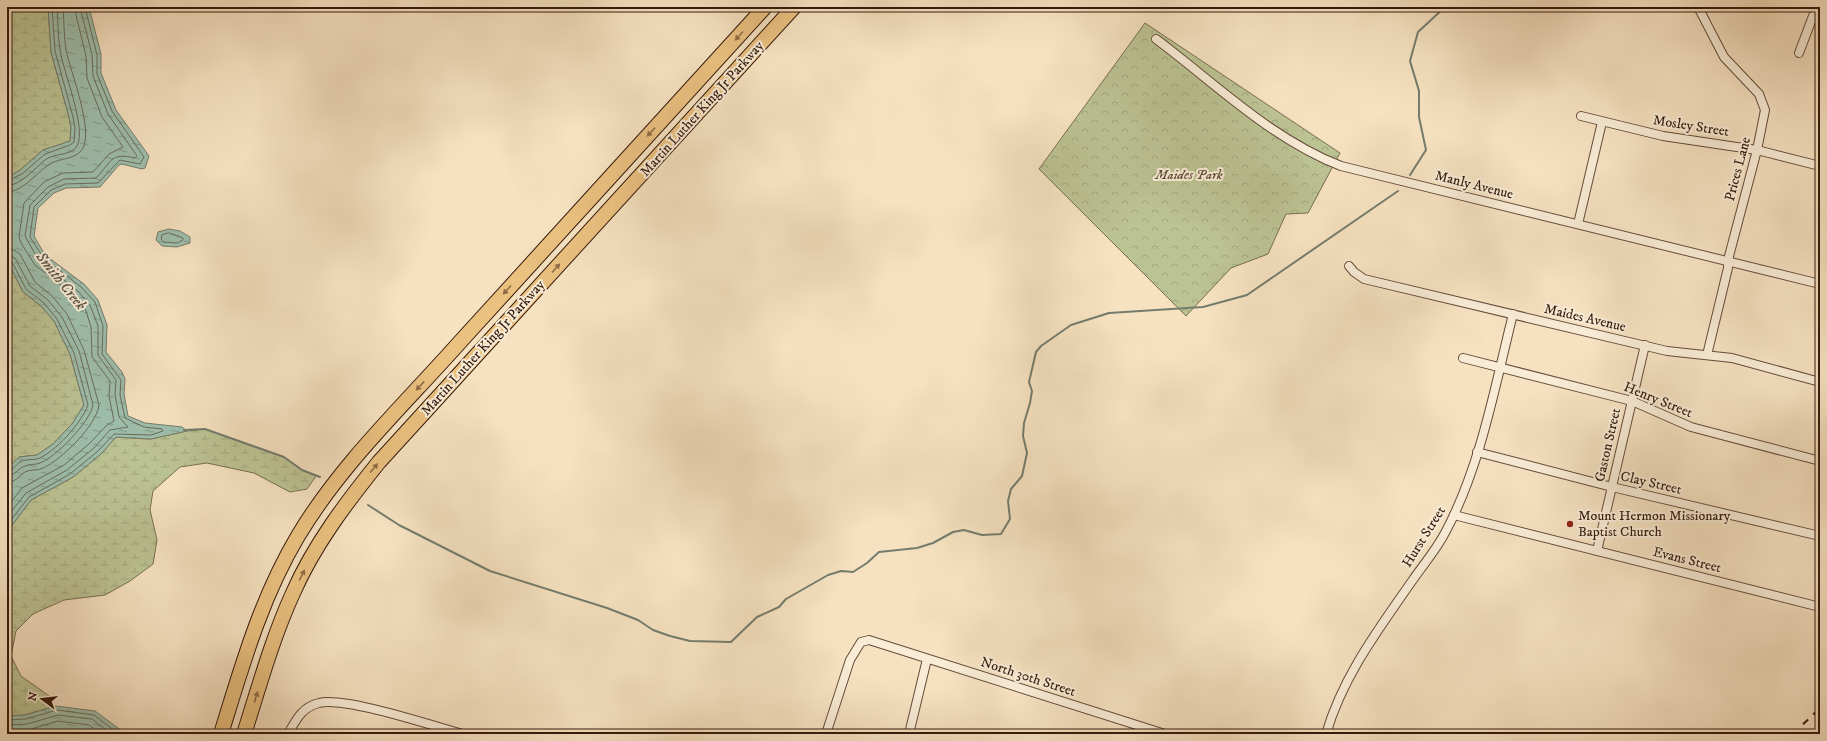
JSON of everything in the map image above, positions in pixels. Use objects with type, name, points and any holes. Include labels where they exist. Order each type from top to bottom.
[{"type":"highway","name":"Martin Luther King Jr Parkway","points":[[221,734],[252,635],[267,597],[287,555],[320,502],[396,411],[765,7]]},
{"type":"highway","name":"Martin Luther King Jr Parkway","points":[[244,734],[272,646],[293,592],[320,542],[348,501],[379,462],[794,7]]},
{"type":"street","name":"Prices Lane","points":[[1698,7],[1724,57],[1756,90],[1763,102],[1764,118],[1728,260],[1728,268],[1707,355]]},
{"type":"street","points":[[1799,53],[1813,16],[1820,8]]},
{"type":"street","name":"Manly Avenue","points":[[1156,39],[1285,138],[1321,158],[1360,171],[1728,260],[1820,284]]},
{"type":"street","name":"Mosley Street","points":[[1581,116],[1663,136],[1757,150],[1820,166]]},
{"type":"street","points":[[1578,224],[1602,122]]},
{"type":"street","name":"Maides Avenue","points":[[1349,266],[1364,279],[1681,354],[1732,358],[1820,382]]},
{"type":"street","name":"Hurst Street","points":[[1326,734],[1340,696],[1363,652],[1439,544],[1454,515],[1465,490],[1477,452],[1513,314]]},
{"type":"street","name":"Gaston Street","points":[[1597,551],[1645,345]]},
{"type":"street","name":"Henry Street","points":[[1463,358],[1632,401],[1691,427],[1820,461]]},
{"type":"street","name":"Clay Street","points":[[1477,452],[1612,487],[1820,536]]},
{"type":"street","name":"Evans Street","points":[[1454,515],[1820,606]]},
{"type":"street","name":"North 30th Street","points":[[826,734],[850,660],[861,642],[869,640],[1165,734]]},
{"type":"street","points":[[909,734],[928,659]]},
{"type":"street","points":[[288,734],[301,712],[318,703],[334,701],[379,711],[463,734]]},
{"type":"green space","points":[[7,7],[48,7],[51,52],[71,128],[70,142],[43,150],[20,170],[7,178]]},
{"type":"green space","name":"Maides Park","points":[[1145,23],[1340,153],[1308,213],[1286,214],[1268,254],[1231,268],[1186,316],[1039,169]]},
{"type":"green space","points":[[7,260],[23,292],[41,306],[54,321],[70,354],[84,405],[72,424],[53,444],[37,455],[19,457],[7,469]]},
{"type":"green space","points":[[205,429],[284,457],[302,470],[316,476],[307,489],[290,492],[254,473],[207,463],[180,467],[153,491],[150,510],[157,540],[153,564],[130,581],[105,595],[64,600],[33,614],[16,631],[11,656],[21,676],[52,698],[52,707],[25,715],[7,716],[7,532],[31,500],[73,477],[101,454],[116,437],[151,439],[187,431]]},
{"type":"water","name":"Smith Creek","points":[[48,7],[89,7],[101,54],[101,73],[116,110],[149,156],[145,168],[142,169],[122,164],[119,165],[100,187],[66,188],[54,193],[38,208],[34,236],[45,255],[84,284],[98,300],[107,325],[106,352],[122,372],[125,379],[124,394],[128,416],[145,423],[182,427],[187,431],[151,439],[116,437],[101,454],[73,477],[31,500],[7,532],[7,469],[19,457],[37,455],[53,444],[72,424],[84,405],[70,354],[54,321],[41,306],[23,292],[7,260],[7,178],[20,170],[43,150],[70,141],[71,128],[69,117],[51,52]]},
{"type":"water","points":[[169,229],[180,231],[190,237],[190,243],[177,247],[162,246],[156,240],[158,232]]},
{"type":"water","points":[[56,706],[95,711],[126,734],[7,734],[7,716],[25,715]]},
{"type":"waterway","points":[[839,7],[843,9],[859,7]]},
{"type":"waterway","points":[[1410,175],[1426,150],[1419,117],[1419,91],[1410,61],[1418,32],[1445,7]]},
{"type":"waterway","points":[[368,505],[399,525],[490,571],[607,608],[638,620],[653,630],[670,636],[690,641],[731,642],[757,617],[779,607],[786,599],[828,575],[841,571],[853,572],[867,563],[879,552],[917,548],[933,543],[953,532],[964,530],[982,535],[1001,534],[1010,519],[1008,501],[1011,489],[1022,476],[1027,453],[1023,436],[1024,423],[1030,403],[1032,391],[1029,382],[1036,352],[1041,346],[1071,325],[1109,313],[1203,307],[1247,295],[1398,191]]},
{"type":"waterway","points":[[184,430],[205,429],[284,457],[302,470],[320,477]]},
{"type":"railway","points":[[1793,734],[1820,708]]},
{"type":"place","name":"Mount Hermon Missionary Baptist Church","points":[[1570,524]]}]
